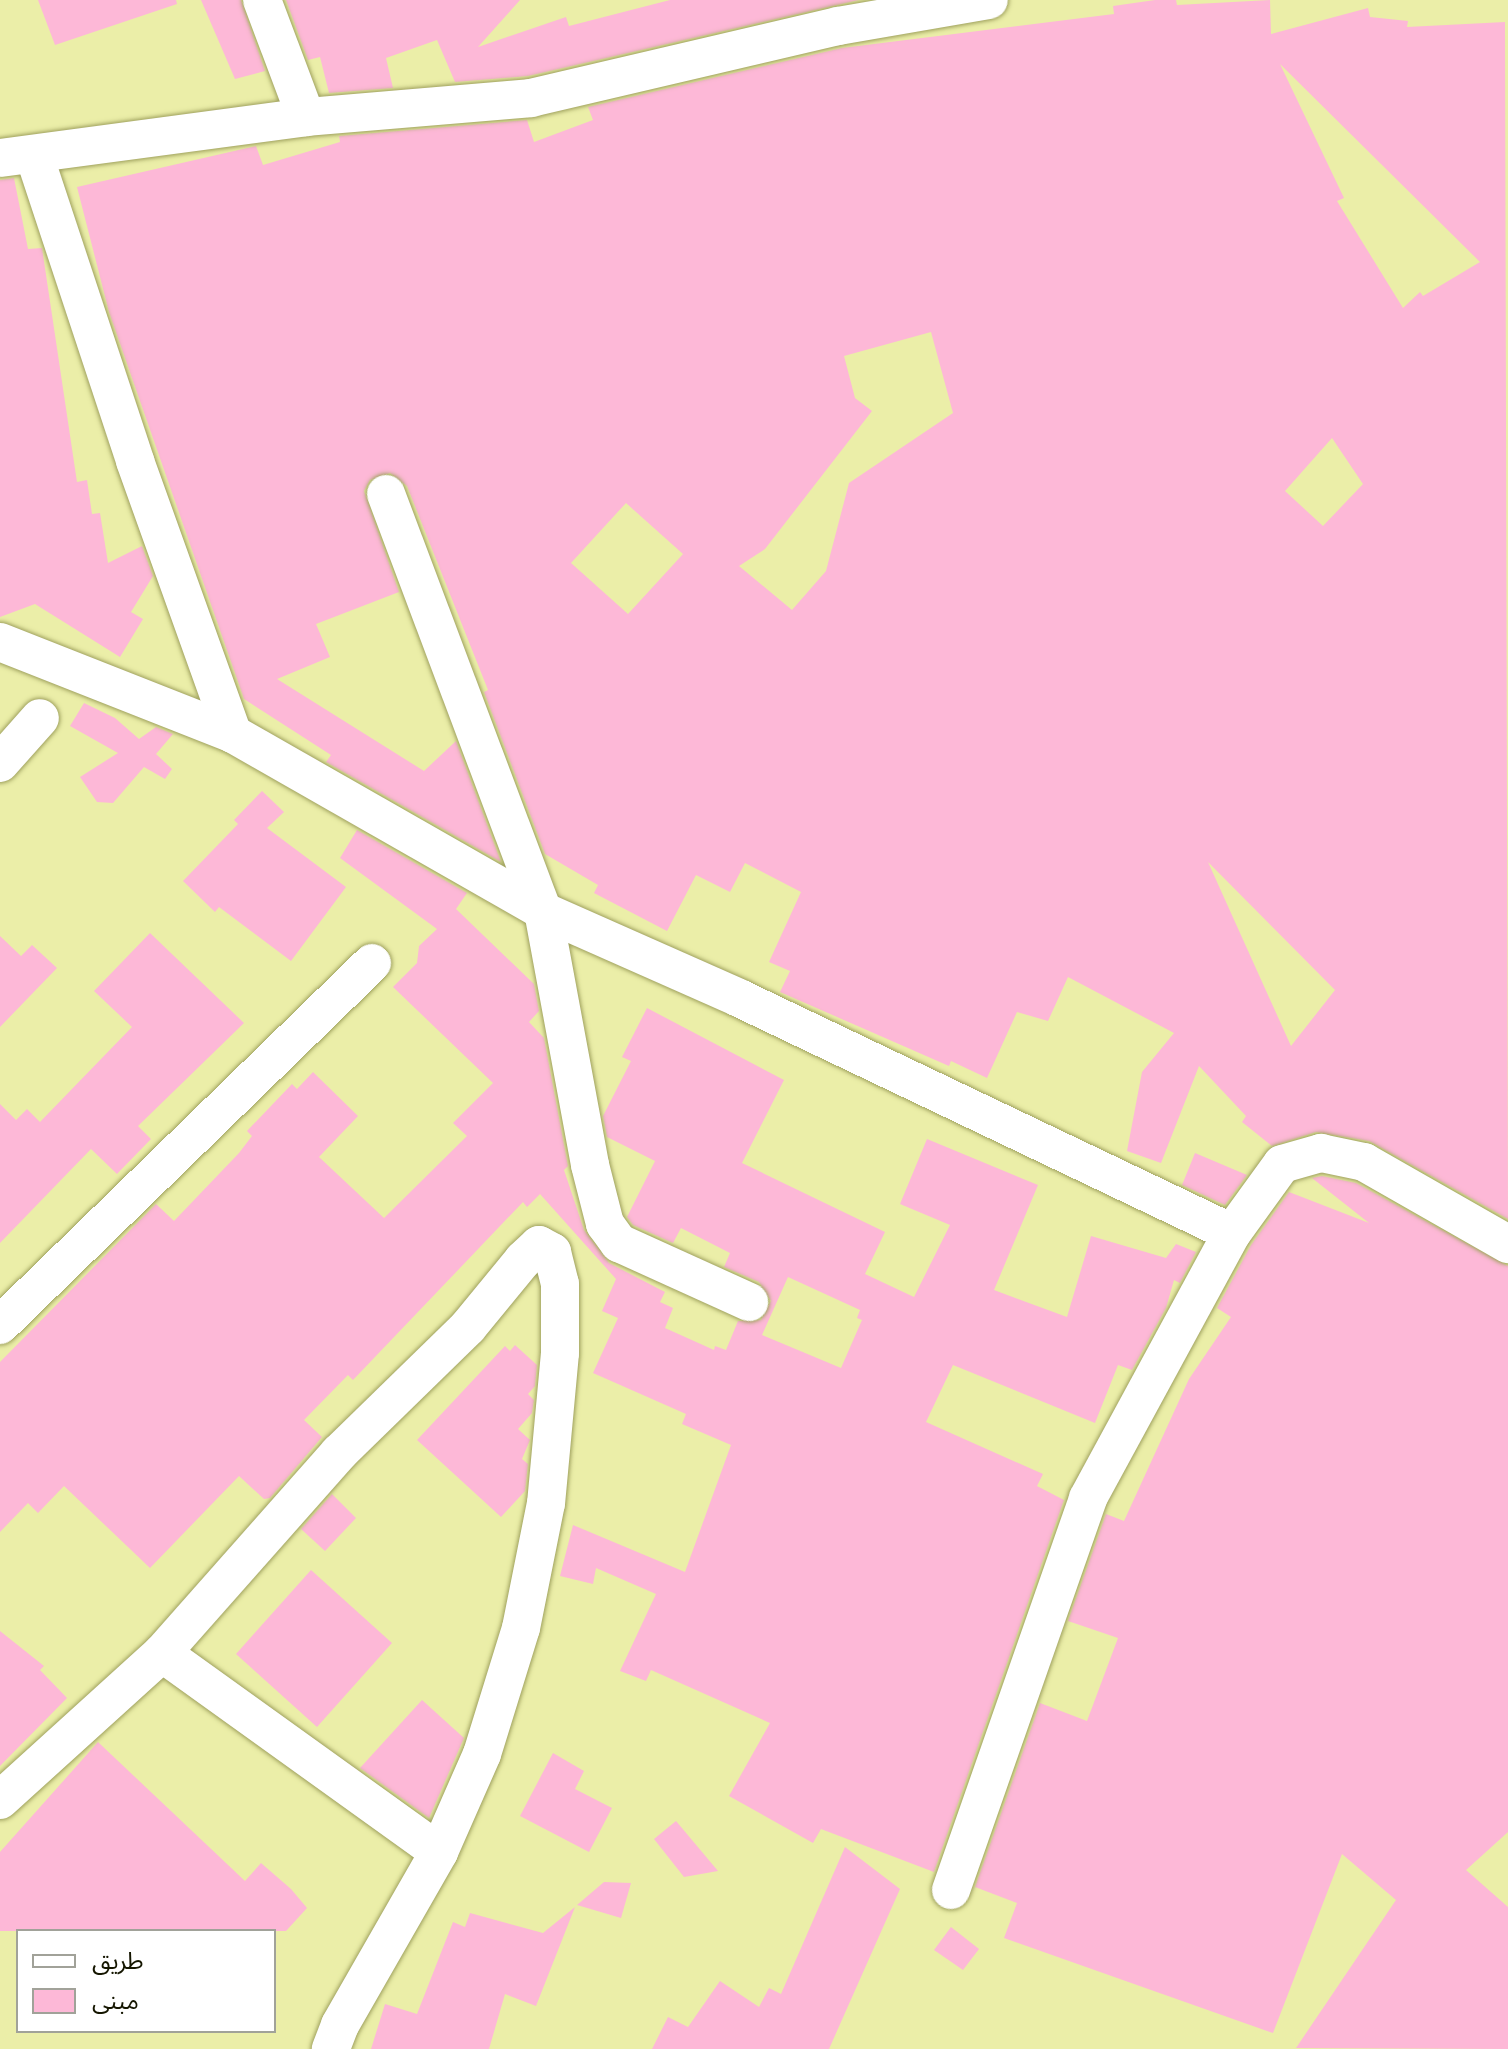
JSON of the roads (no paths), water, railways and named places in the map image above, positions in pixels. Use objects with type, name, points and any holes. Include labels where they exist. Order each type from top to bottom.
[{"type":"street","points":[[262,0],[306,117]]},
{"type":"street","points":[[233,734],[135,461],[17,156],[306,117],[531,98],[838,26],[989,0]]},
{"type":"street","points":[[386,494],[543,911],[590,1165],[605,1224],[619,1243],[749,1302]]},
{"type":"street","points":[[0,642],[233,734],[543,911],[739,998],[1232,1233]]},
{"type":"street","points":[[0,763],[40,718]]},
{"type":"street","points":[[0,1325],[372,963]]},
{"type":"street","points":[[951,1890],[1088,1498],[1232,1233],[1282,1164],[1321,1153],[1364,1162],[1508,1244]]},
{"type":"street","points":[[0,1800],[162,1653],[339,1453],[468,1327],[523,1260],[539,1245],[552,1252],[561,1313],[546,1503],[503,1690],[439,1852],[340,2025],[331,2049]]},
{"type":"street","points":[[162,1653],[439,1852]]}]
